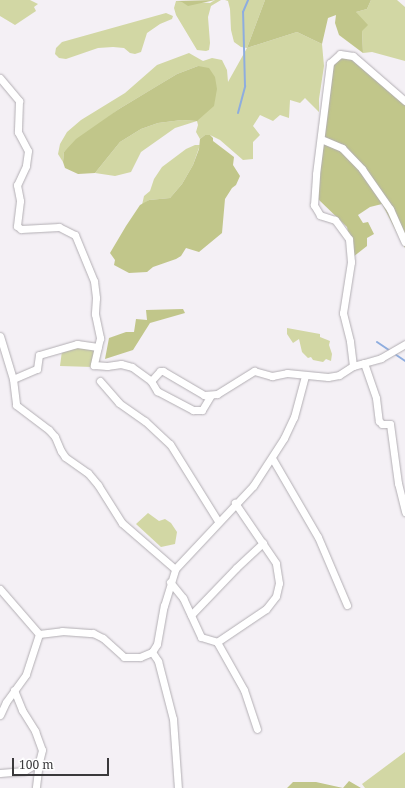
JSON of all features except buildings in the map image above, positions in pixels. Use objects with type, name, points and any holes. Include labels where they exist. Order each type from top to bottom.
[{"type":"street","points":[[353,366],[350,341],[343,313],[345,290],[351,262],[349,239],[335,220],[320,215],[314,205],[320,139],[330,63],[340,54],[353,56],[405,100]]},
{"type":"street","points":[[0,78],[19,101],[18,132],[28,151],[26,166],[17,185],[20,201],[17,226],[21,229],[58,227],[75,235],[94,281],[96,298],[95,314],[100,338],[94,365],[107,366],[121,364],[132,367],[151,381],[157,391],[192,410],[202,410],[211,396]]},
{"type":"street","points":[[320,139],[342,148],[362,169],[390,209],[405,242]]},
{"type":"street","points":[[0,336],[13,379],[15,402],[18,408],[49,430],[55,437],[61,451],[65,456],[88,474],[98,485],[118,517],[126,526],[174,569]]},
{"type":"street","points":[[13,379],[37,369],[39,355],[77,344],[98,347]]},
{"type":"street","points":[[151,381],[160,371],[163,371],[204,395],[211,396],[217,394],[254,371],[272,376],[287,373],[305,376],[328,377],[339,375],[353,366],[381,358],[405,344]]},
{"type":"street","points":[[364,363],[376,398],[379,421],[382,424],[390,424],[398,483],[405,512]]},
{"type":"street","points":[[39,634],[62,631],[93,633],[103,638],[124,657],[140,657],[152,652],[157,644],[158,632],[174,569],[235,503],[253,486],[272,458],[294,417],[305,376]]},
{"type":"street","points":[[100,381],[119,403],[145,421],[170,444],[218,521]]},
{"type":"street","points":[[272,458],[318,537],[347,605]]},
{"type":"street","points":[[217,642],[266,609],[276,596],[279,583],[276,563],[235,503]]},
{"type":"street","points":[[191,615],[236,568],[263,543]]},
{"type":"street","points":[[170,582],[183,598],[201,637],[217,642],[244,690],[258,729]]},
{"type":"street","points":[[0,589],[39,634]]},
{"type":"street","points":[[0,715],[31,663],[39,634]]},
{"type":"street","points":[[152,652],[158,661],[171,709],[175,735],[178,788]]},
{"type":"street","points":[[14,690],[22,710],[39,741],[42,750],[38,762],[36,788]]},
{"type":"street","points":[[0,774],[24,772],[38,762]]},
{"type":"green space","points":[[0,0],[30,0],[38,4],[34,7],[36,11],[15,25],[0,16]]},
{"type":"green space","points":[[215,0],[221,0],[211,6],[208,17],[210,43],[209,50],[197,50],[176,15],[174,8],[176,1],[210,3]]},
{"type":"green space","points":[[215,0],[188,6],[182,2],[176,1]]},
{"type":"green space","points":[[225,0],[265,0],[247,48],[241,47],[234,42],[231,30],[230,9],[228,1]]},
{"type":"green space","points":[[265,0],[371,0],[367,9],[356,12],[368,25],[362,31],[363,53],[339,35],[335,23],[336,15],[328,18],[322,44],[297,32],[247,48]]},
{"type":"green space","points":[[371,0],[397,0],[405,7],[405,61],[372,52],[363,53],[362,31],[356,12],[367,9]]},
{"type":"green space","points":[[166,13],[173,16],[172,19],[160,24],[147,33],[141,52],[135,54],[130,53],[124,48],[113,47],[98,48],[66,59],[59,58],[55,54],[56,48],[62,42]]},
{"type":"green space","points":[[297,32],[322,44],[324,66],[319,99],[319,112],[305,98],[300,103],[290,100],[289,118],[280,115],[273,121],[260,115],[253,126],[260,135],[253,142],[253,159],[243,160],[220,140],[210,135],[205,135],[200,139],[196,132],[198,125],[198,66],[177,74],[119,109],[64,152],[63,162],[58,154],[60,144],[67,132],[81,120],[125,93],[157,65],[189,53],[203,61],[212,58],[222,60],[227,70],[228,82],[247,48]]},
{"type":"green space","points":[[339,57],[349,57],[405,105],[405,248],[382,204],[370,207],[358,215],[363,223],[368,222],[374,234],[367,238],[367,246],[353,257],[347,227],[318,199],[319,166],[333,65]]},
{"type":"green space","points":[[198,66],[209,68],[215,77],[217,89],[214,106],[197,121],[182,120],[158,123],[141,129],[120,142],[95,173],[78,174],[65,168],[63,162],[64,152],[76,139],[119,109],[177,74]]},
{"type":"green space","points":[[182,120],[197,121],[175,128],[141,152],[131,172],[115,176],[95,173],[120,142],[141,129],[158,123]]},
{"type":"green space","points":[[205,135],[210,135],[213,138],[213,141],[234,157],[233,165],[240,176],[236,185],[232,188],[225,199],[222,233],[199,252],[186,248],[181,256],[153,267],[147,272],[129,273],[114,265],[115,260],[110,253],[140,205],[149,200],[170,198],[182,184],[193,165],[199,149],[200,139]]},
{"type":"green space","points":[[195,145],[200,145],[193,165],[182,184],[170,198],[149,200],[142,205],[144,196],[150,191],[154,179],[162,167],[186,149]]},
{"type":"green space","points":[[183,309],[185,313],[150,323],[133,350],[105,359],[109,338],[126,332],[134,332],[136,319],[147,320],[146,310]]},
{"type":"green space","points":[[287,328],[320,334],[320,337],[330,341],[329,345],[332,354],[331,361],[326,359],[323,362],[313,360],[311,357],[308,358],[302,352],[299,339],[293,343],[287,334]]},
{"type":"green space","points":[[70,347],[97,347],[93,367],[60,366],[62,351]]},
{"type":"green space","points":[[148,513],[159,521],[165,519],[171,523],[177,532],[175,544],[161,547],[136,524]]},
{"type":"green space","points":[[405,752],[405,788],[365,788],[362,784]]},
{"type":"green space","points":[[349,781],[361,788],[343,788]]},
{"type":"green space","points":[[293,782],[316,782],[343,788],[287,788]]},
{"type":"waterway","points":[[238,113],[245,86],[243,12],[248,0]]},
{"type":"waterway","points":[[377,342],[405,361]]}]
